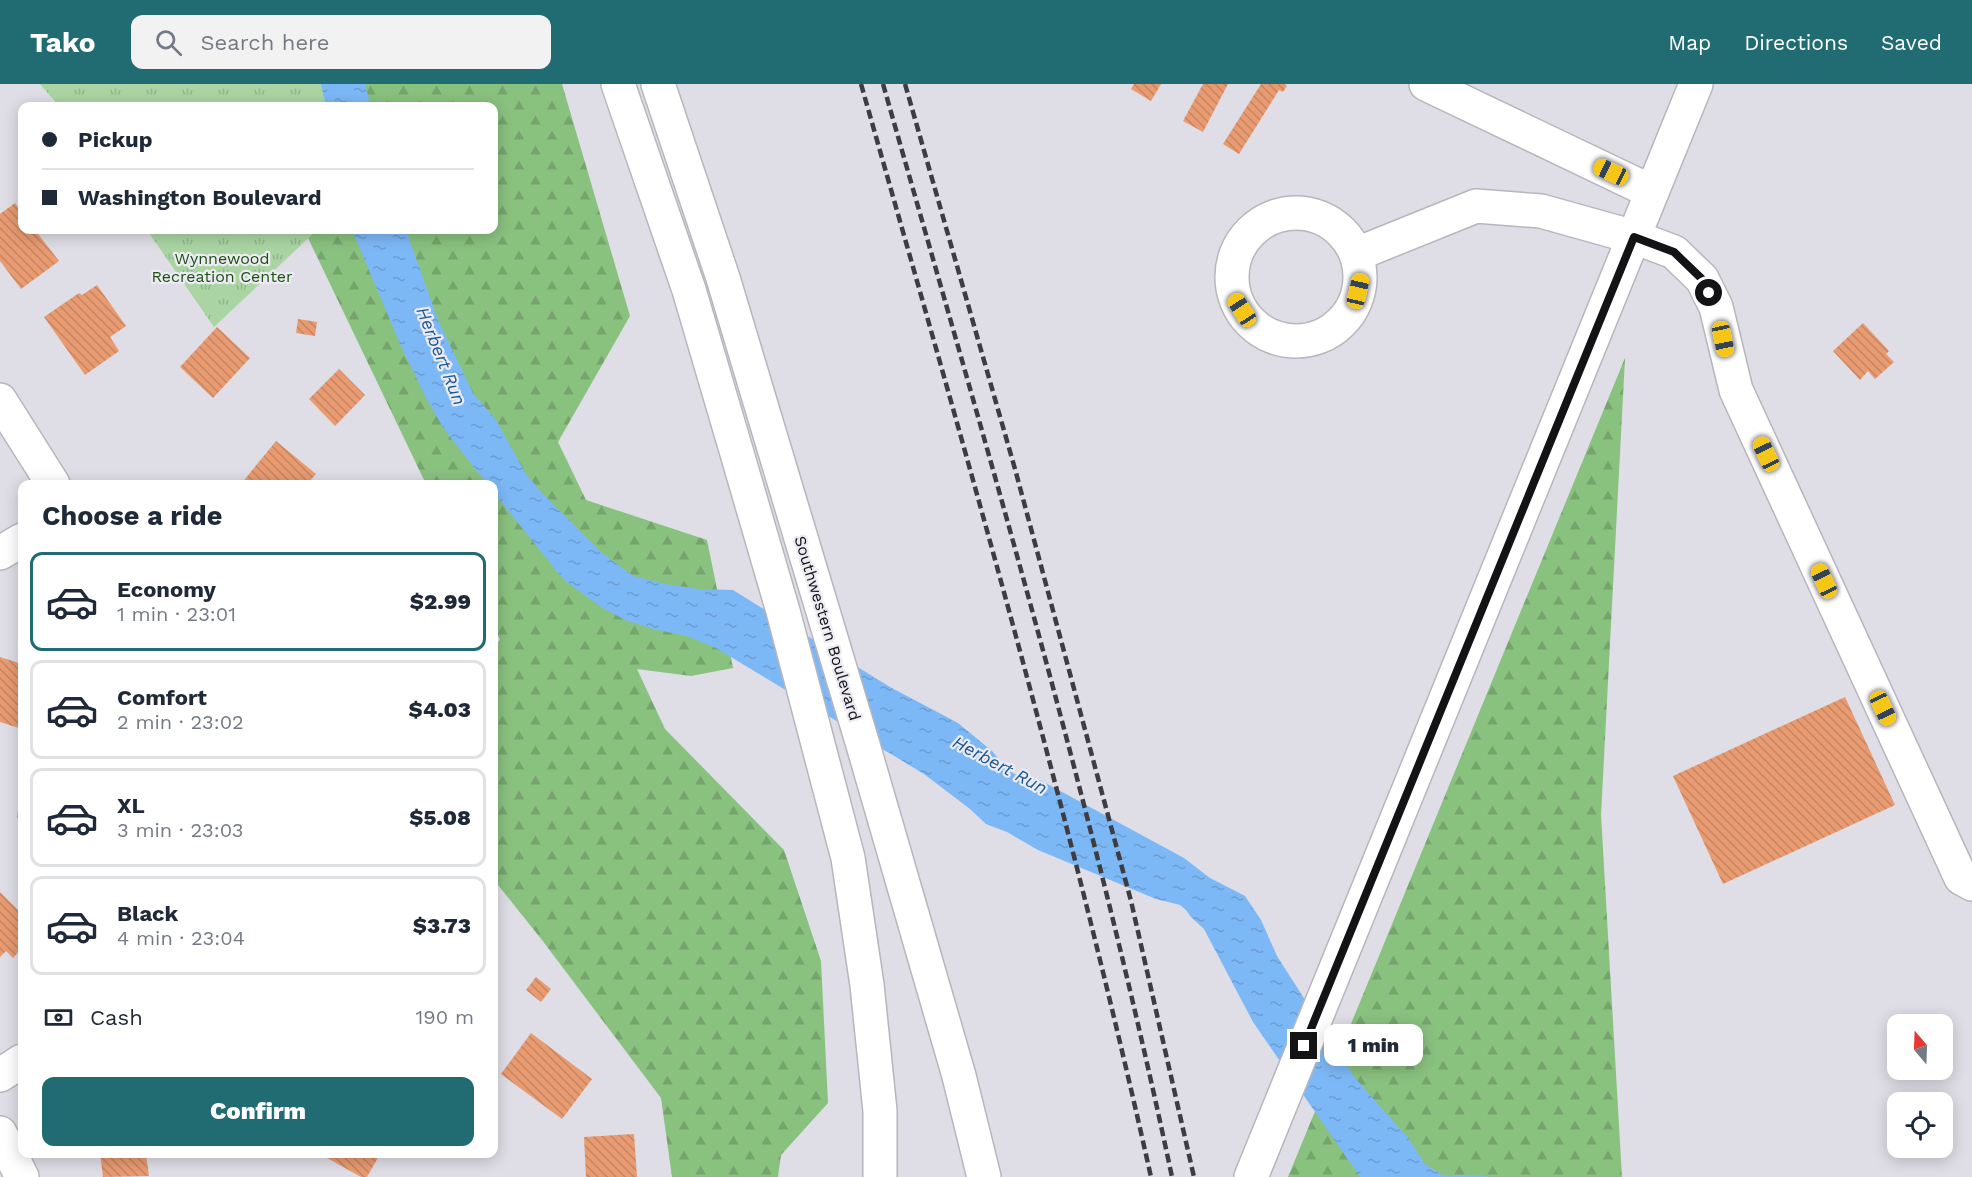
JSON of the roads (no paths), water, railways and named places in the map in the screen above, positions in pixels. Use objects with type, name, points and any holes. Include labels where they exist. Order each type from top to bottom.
[{"type":"main road","points":[[618,84],[689,290],[783,611],[848,858],[867,985],[880,1111],[880,1177]]},
{"type":"main road","name":"Southwestern Boulevard","points":[[658,84],[723,278],[863,745],[959,1076],[984,1177]]},
{"type":"main road","points":[[1426,84],[1652,192]]},
{"type":"main road","points":[[1251,1177],[1696,84]]},
{"type":"main road","points":[[1357,254],[1476,206],[1541,211],[1634,237],[1674,252],[1702,279],[1716,307],[1736,390],[1961,878],[1972,884]]},
{"type":"main road","points":[[0,400],[50,480]]},
{"type":"main road","points":[[0,553],[18,542]]},
{"type":"main road","points":[[0,1075],[18,1064]]},
{"type":"main road","points":[[0,1133],[22,1177]]},
{"type":"water","points":[[321,84],[365,84],[370,102],[325,102]]},
{"type":"water","name":"Herbert Run","points":[[354,234],[407,234],[438,320],[473,393],[496,420],[526,474],[601,552],[633,576],[698,589],[733,590],[890,687],[958,723],[992,751],[1008,770],[1022,778],[1040,780],[1184,858],[1210,878],[1245,896],[1261,920],[1277,956],[1355,1078],[1409,1139],[1425,1164],[1443,1175],[1490,1177],[1360,1177],[1253,1022],[1204,929],[1180,905],[1156,899],[1038,850],[1007,832],[986,824],[924,774],[716,648],[687,636],[625,620],[601,607],[564,580],[498,498],[498,480],[484,480],[444,429],[401,346]]},
{"type":"railway","points":[[861,84],[1014,629],[1086,902],[1151,1177]]},
{"type":"railway","points":[[883,84],[999,492],[1073,764],[1108,901],[1172,1177]]},
{"type":"railway","points":[[905,84],[1015,469],[1131,901],[1194,1177]]},
{"type":"park label","name":"Wynnewood Recreation Center","points":[[222,267]]}]
